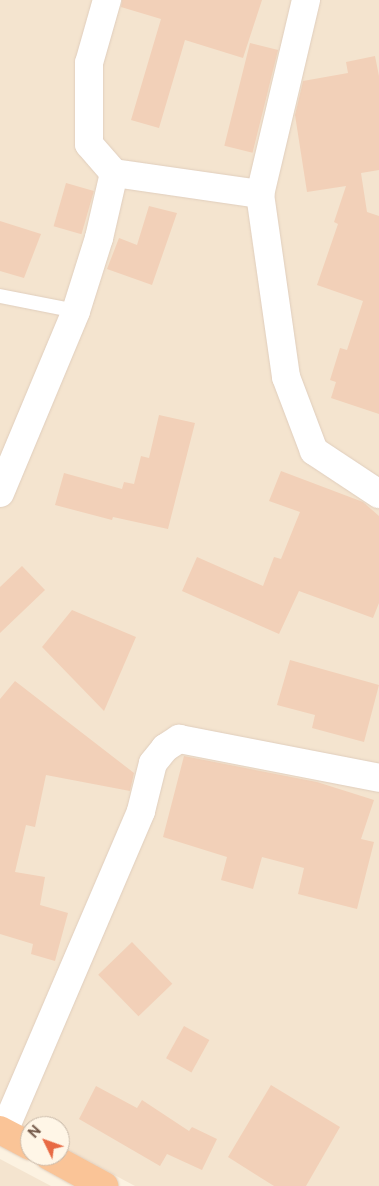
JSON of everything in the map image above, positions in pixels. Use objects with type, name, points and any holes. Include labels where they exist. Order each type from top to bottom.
[{"type":"highway","points":[[2,1130],[20,1140]]},
{"type":"highway","points":[[67,1166],[104,1186]]},
{"type":"street","points":[[107,0],[89,63],[89,144],[114,173],[260,194]]},
{"type":"street","points":[[306,0],[260,194],[286,377],[314,451],[379,494]]},
{"type":"street","points":[[0,493],[76,311],[99,238],[114,173]]},
{"type":"street","points":[[2,1130],[141,810],[153,763],[165,748],[179,739],[379,778]]},
{"type":"lane","points":[[0,296],[76,311]]},
{"type":"shaded area","points":[[0,0],[379,0],[379,1186],[135,1186],[70,1151],[70,1116],[20,1116],[20,1126],[0,1115]]},
{"type":"shaded area","points":[[0,1159],[51,1186],[0,1186]]},
{"type":"building","points":[[122,0],[262,0],[243,58],[185,40],[159,128],[131,120],[161,19],[121,7]]},
{"type":"building","points":[[250,43],[278,50],[252,153],[224,146]]},
{"type":"building","points":[[375,56],[379,76],[379,170],[361,173],[367,212],[379,216],[379,414],[331,398],[336,382],[330,380],[340,348],[347,350],[363,301],[317,285],[338,224],[334,222],[346,186],[307,192],[295,115],[303,81],[348,73],[346,62]]},
{"type":"building","points":[[66,183],[94,191],[81,234],[54,226]]},
{"type":"building","points":[[149,206],[177,213],[152,285],[107,269],[119,238],[137,245]]},
{"type":"building","points":[[0,221],[41,234],[24,278],[0,271]]},
{"type":"building","points":[[159,415],[195,423],[168,529],[113,517],[112,520],[55,505],[64,473],[122,489],[124,482],[134,484],[141,456],[149,458]]},
{"type":"building","points":[[281,471],[363,502],[379,516],[379,603],[373,618],[299,591],[279,634],[182,591],[197,557],[263,586],[274,557],[281,559],[300,512],[269,501]]},
{"type":"building","points":[[22,566],[45,590],[0,633],[0,587]]},
{"type":"building","points":[[72,610],[136,637],[104,711],[42,647]]},
{"type":"building","points":[[290,660],[379,685],[364,742],[312,728],[315,715],[277,705]]},
{"type":"building","points":[[15,681],[134,773],[130,791],[46,775],[35,827],[26,825],[15,872],[45,877],[40,905],[68,913],[55,961],[31,954],[33,944],[0,934],[0,699]]},
{"type":"building","points":[[184,756],[317,782],[374,800],[361,839],[374,842],[357,909],[298,894],[304,868],[262,857],[253,889],[221,880],[227,857],[163,837]]},
{"type":"building","points":[[132,942],[172,984],[138,1016],[98,975]]},
{"type":"building","points":[[184,1026],[209,1040],[191,1072],[166,1058]]},
{"type":"building","points":[[271,1085],[340,1127],[306,1186],[274,1186],[228,1157]]},
{"type":"building","points":[[96,1086],[137,1108],[142,1100],[189,1131],[192,1127],[217,1139],[202,1170],[167,1154],[160,1166],[79,1119]]}]
